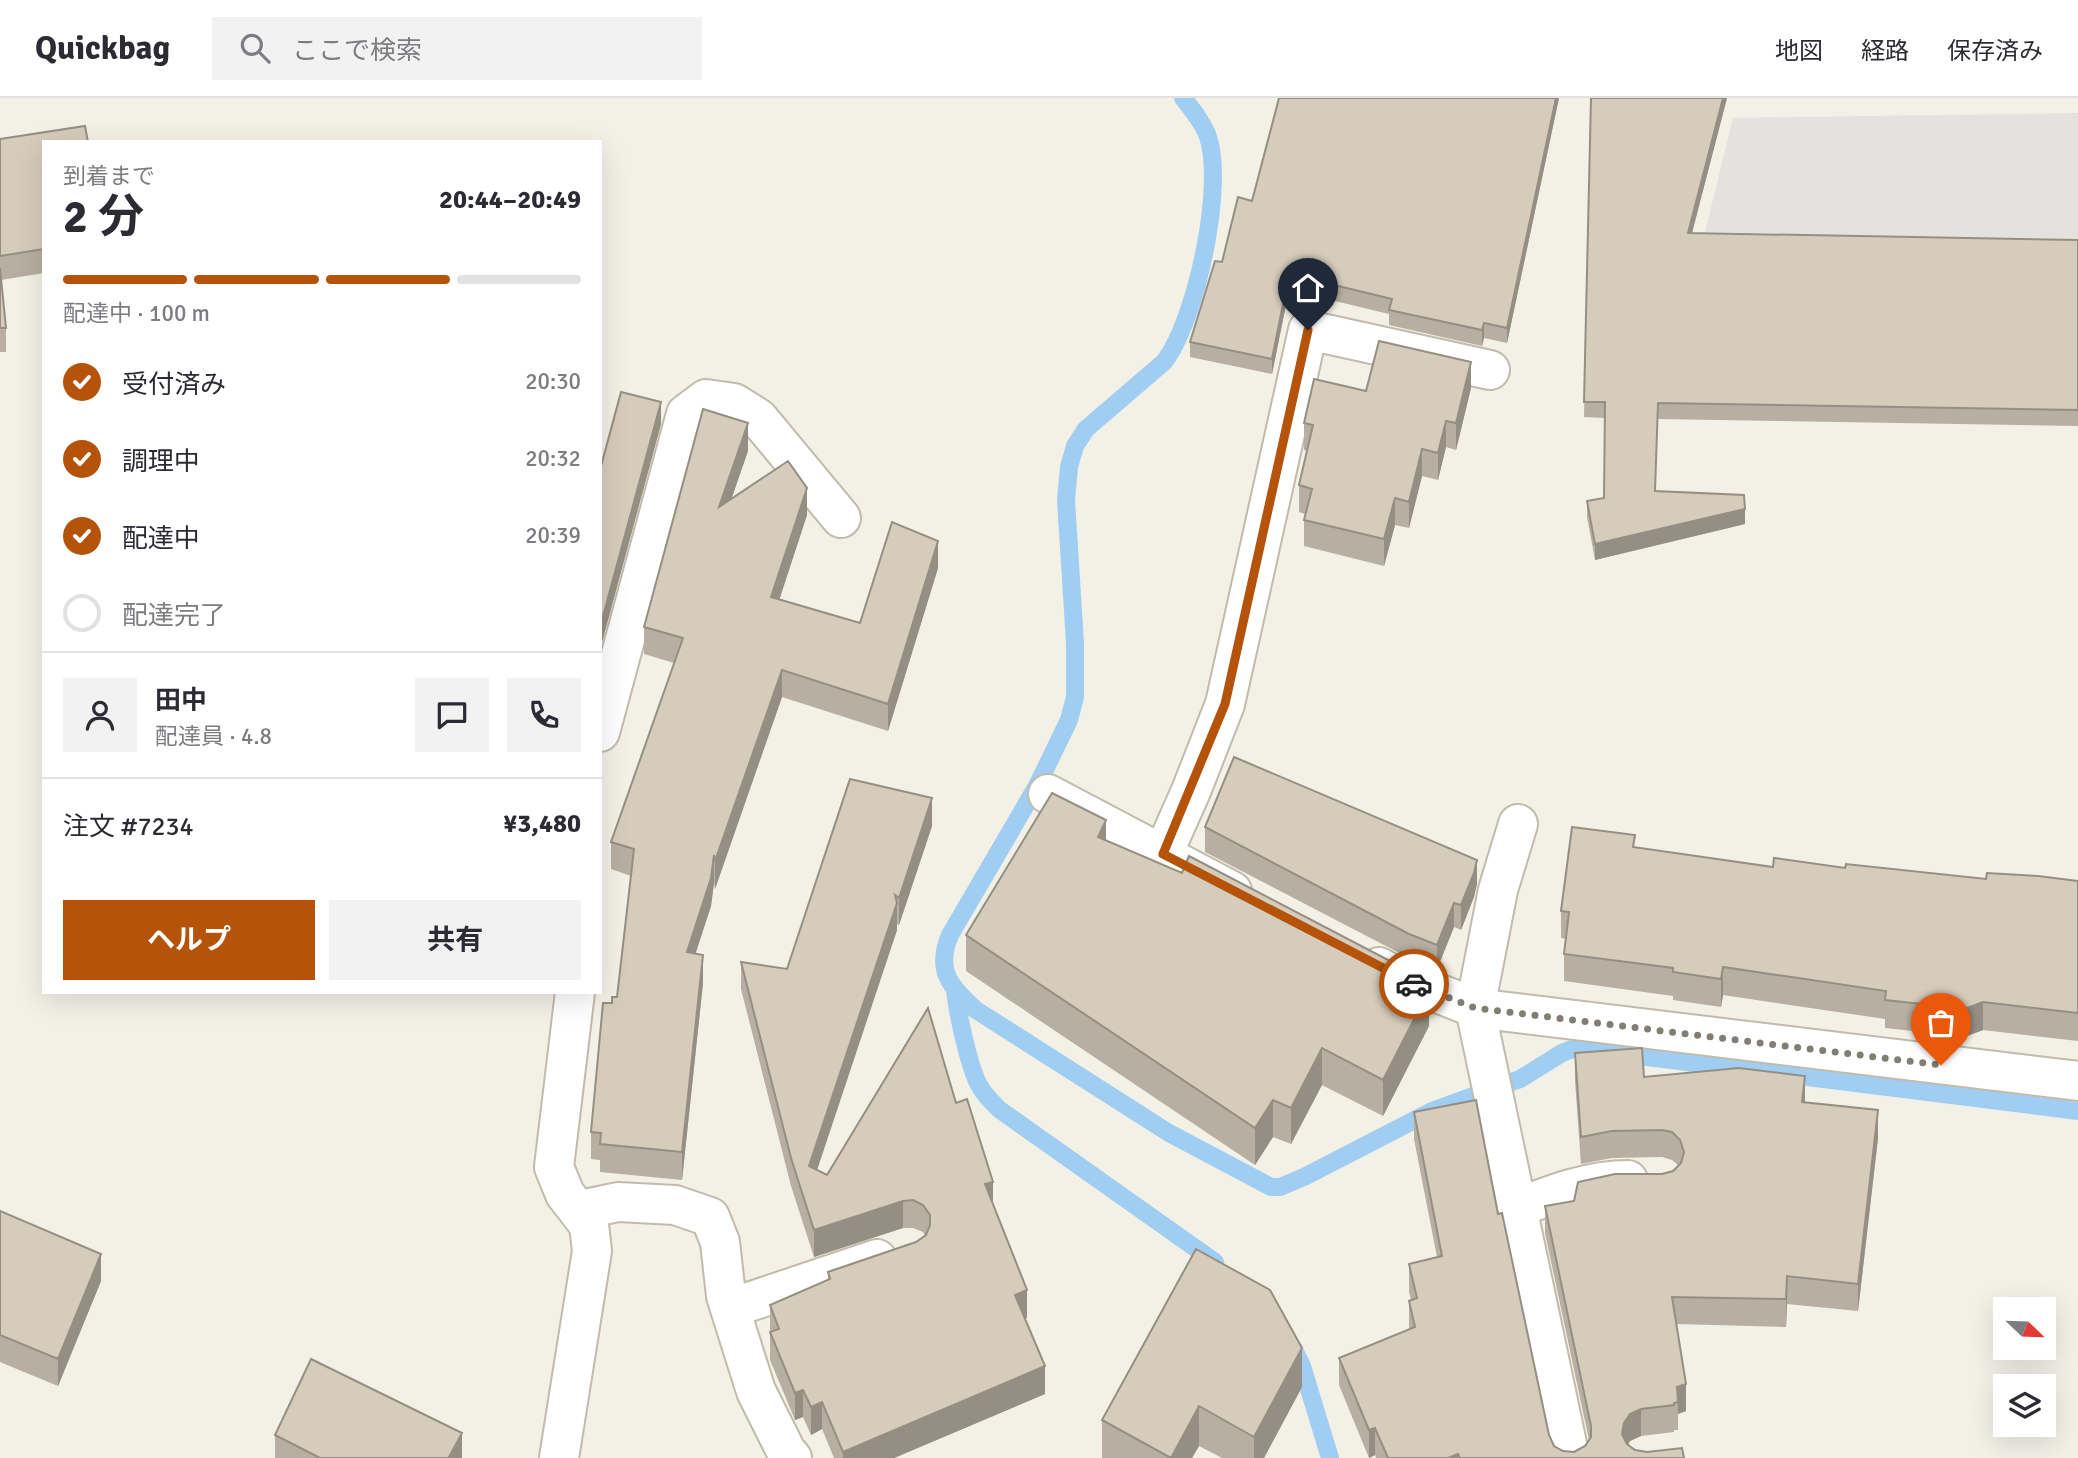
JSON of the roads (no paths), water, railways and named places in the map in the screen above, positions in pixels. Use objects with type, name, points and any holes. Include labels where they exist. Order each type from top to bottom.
[{"type":"street","points":[[1163,854],[1225,704],[1308,330],[1490,370]]},
{"type":"street","points":[[602,725],[686,414],[706,399],[734,403],[758,418],[841,518]]},
{"type":"street","points":[[1048,793],[1258,904]]},
{"type":"street","points":[[1518,824],[1498,890],[1475,1008],[1570,1458]]},
{"type":"street","points":[[1352,954],[1399,978],[1475,1008],[2078,1081]]},
{"type":"street","points":[[559,1458],[592,1251],[589,1225],[565,1194],[554,1167],[575,994]]},
{"type":"street","points":[[1517,1208],[1563,1191],[1613,1180],[1662,1179]]},
{"type":"street","points":[[580,1210],[618,1202],[675,1205],[710,1217],[720,1242],[726,1296],[756,1391],[792,1458]]},
{"type":"street","points":[[731,1308],[909,1249]]},
{"type":"waterway","points":[[1183,98],[1205,129],[1212,156],[1210,217],[1197,285],[1176,342],[1164,362],[1086,429],[1075,446],[1069,467],[1066,500],[1075,643],[1075,697],[1069,720],[1037,786],[950,935],[944,958],[945,968],[959,994],[976,1010],[1169,1133],[1271,1187],[1280,1187],[1304,1177],[1432,1111],[1520,1079],[1575,1048],[2078,1111]]},
{"type":"waterway","points":[[955,989],[971,1066],[981,1089],[991,1101],[1215,1262]]},
{"type":"waterway","points":[[1293,1348],[1302,1366],[1330,1458]]}]
